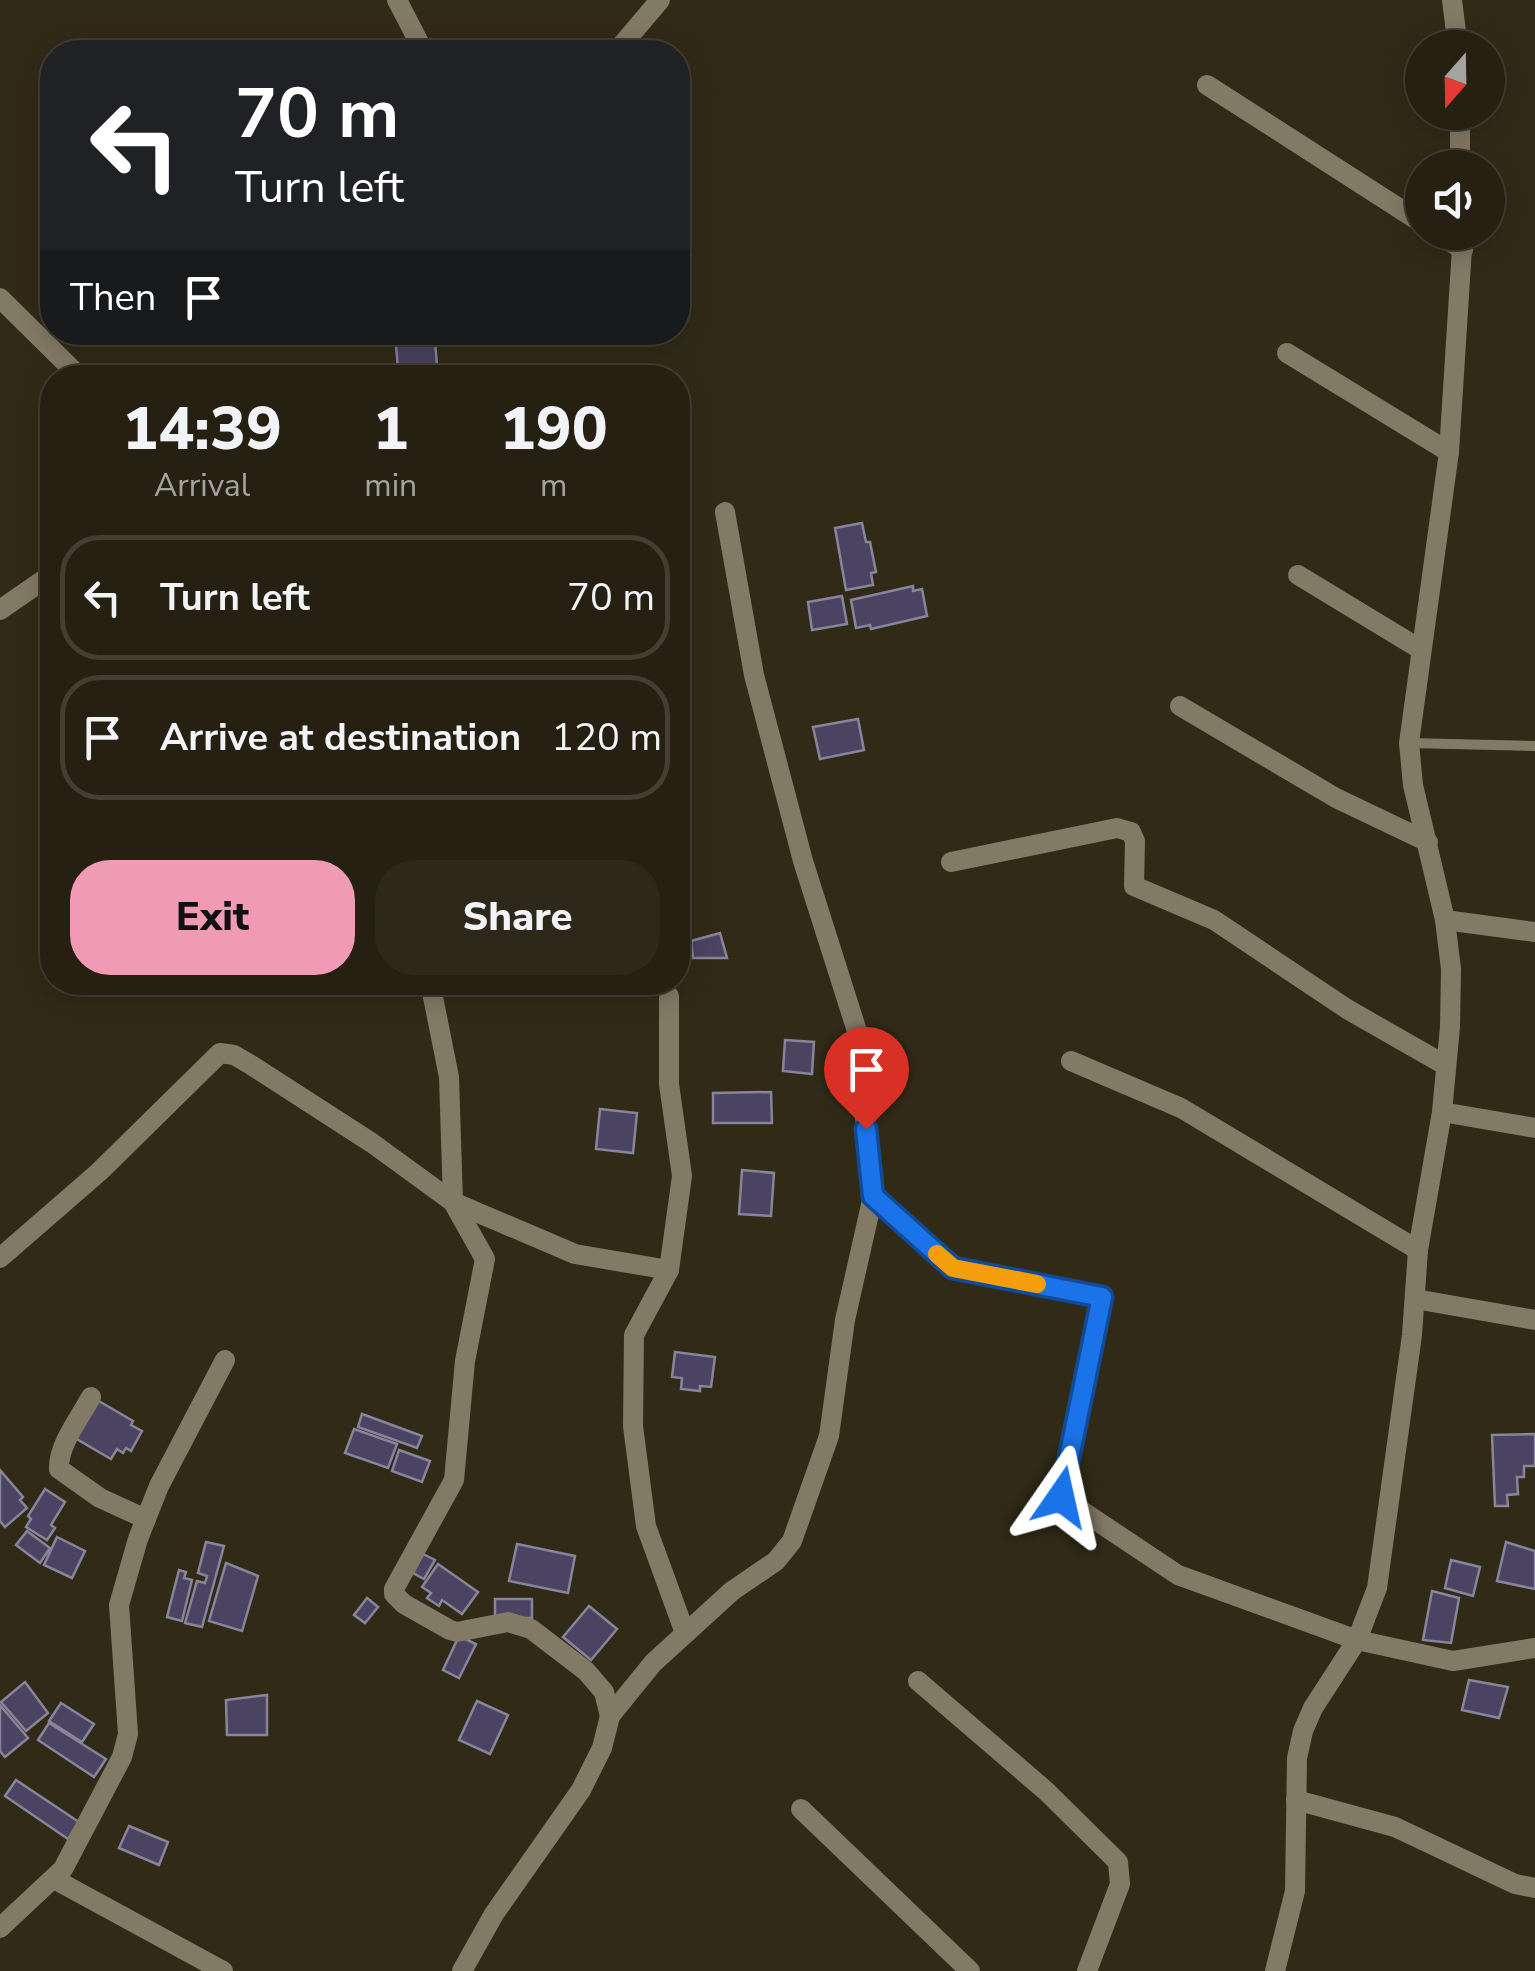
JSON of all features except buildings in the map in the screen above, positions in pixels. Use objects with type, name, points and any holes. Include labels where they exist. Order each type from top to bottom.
[{"type":"street","points":[[396,0],[418,40]]},
{"type":"street","points":[[626,40],[660,0]]},
{"type":"street","points":[[1452,0],[1456,30]]},
{"type":"street","points":[[1207,85],[1405,213]]},
{"type":"street","points":[[1275,1971],[1295,1891],[1297,1758],[1303,1731],[1313,1708],[1357,1640],[1376,1588],[1415,1299],[1418,1250],[1442,1112],[1451,1001],[1445,920],[1413,785],[1409,743],[1449,452],[1462,250]]},
{"type":"street","points":[[0,298],[40,338]]},
{"type":"street","points":[[48,345],[68,365]]},
{"type":"street","points":[[1287,352],[1449,452]]},
{"type":"street","points":[[462,1971],[494,1914],[581,1790],[602,1748],[610,1716],[654,1662],[732,1591],[776,1560],[792,1541],[829,1436],[845,1320],[873,1196],[856,1028],[803,861],[759,693],[725,512]]},
{"type":"street","points":[[1298,575],[1420,649]]},
{"type":"street","points":[[0,610],[40,582]]},
{"type":"street","points":[[1180,706],[1325,792],[1428,842]]},
{"type":"street","points":[[951,862],[1098,830],[1116,828],[1131,832],[1135,840],[1134,886],[1214,920],[1347,1009],[1446,1065]]},
{"type":"street","points":[[1445,920],[1535,932]]},
{"type":"street","points":[[432,995],[448,1077],[452,1202],[485,1259],[465,1361],[454,1480],[394,1594],[404,1604],[450,1630],[466,1631],[508,1622],[531,1628],[586,1671],[604,1692],[610,1716]]},
{"type":"street","points":[[669,996],[669,1084],[682,1176],[668,1270],[634,1335],[633,1426],[646,1526],[685,1633]]},
{"type":"street","points":[[0,1258],[99,1172],[220,1053],[234,1055],[251,1065],[372,1143],[452,1202],[576,1254],[668,1270]]},
{"type":"street","points":[[1071,1061],[1181,1108],[1418,1250]]},
{"type":"street","points":[[1442,1112],[1535,1128]]},
{"type":"street","points":[[873,1196],[953,1268],[1102,1297],[1061,1497],[1178,1575],[1357,1640],[1453,1661],[1535,1648]]},
{"type":"street","points":[[1415,1299],[1535,1320]]},
{"type":"street","points":[[0,1928],[63,1870],[122,1757],[128,1734],[119,1605],[146,1519],[185,1432],[225,1360]]},
{"type":"street","points":[[91,1398],[57,1462],[58,1469],[100,1498],[146,1519]]},
{"type":"street","points":[[918,1681],[1046,1791],[1118,1862],[1120,1884],[1087,1971]]},
{"type":"street","points":[[1296,1800],[1396,1827],[1515,1884],[1535,1888]]},
{"type":"street","points":[[801,1809],[970,1971]]},
{"type":"street","points":[[54,1879],[223,1971]]},
{"type":"lane","points":[[1409,743],[1535,746]]},
{"type":"slow traffic","points":[[937,1254],[953,1268],[1037,1284]]},
{"type":"route","points":[[866,1129],[873,1196],[953,1268],[1102,1297],[1061,1497]]}]
